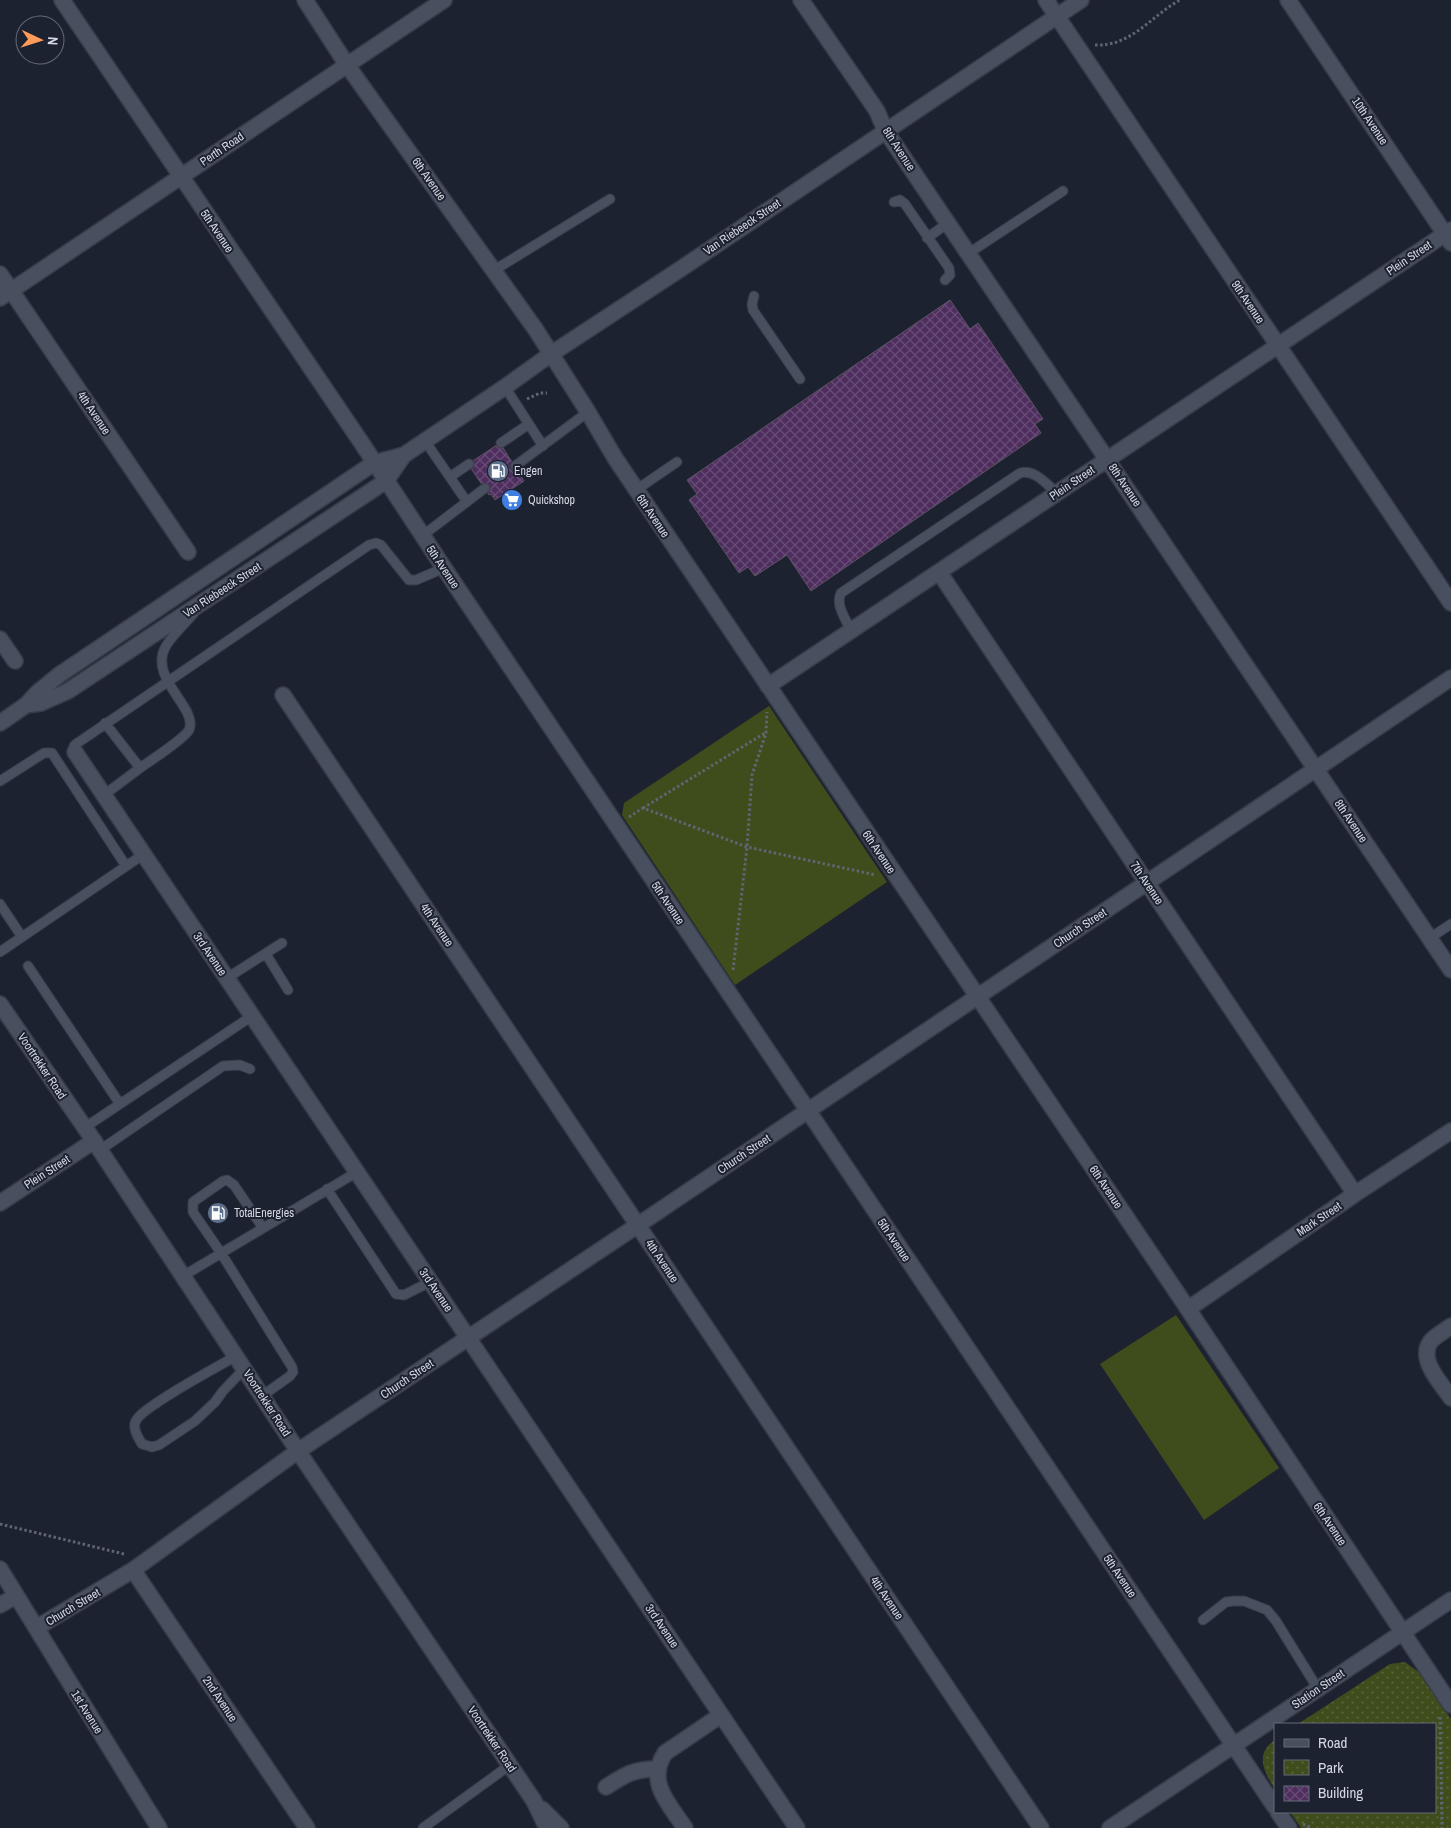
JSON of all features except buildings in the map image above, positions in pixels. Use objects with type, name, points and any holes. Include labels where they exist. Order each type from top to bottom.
[{"type":"street","name":"5th Avenue","points":[[62,0],[1274,1805]]},
{"type":"street","name":"6th Avenue","points":[[305,0],[347,65],[551,354],[636,490],[1188,1309],[1450,1703]]},
{"type":"street","name":"Perth Road","points":[[6,294],[444,0]]},
{"type":"street","name":"8th Avenue","points":[[801,0],[877,111],[885,130],[1451,970]]},
{"type":"street","name":"9th Avenue","points":[[1046,0],[1451,603]]},
{"type":"street","name":"Van Riebeeck Street","points":[[0,723],[26,705],[59,675],[374,463],[404,455],[551,354],[1081,0]]},
{"type":"street","name":"10th Avenue","points":[[1288,0],[1449,235]]},
{"type":"street","name":"Plein Street","points":[[768,686],[1277,346],[1449,235]]},
{"type":"street","name":"4th Avenue","points":[[0,274],[6,294],[188,552]]},
{"type":"street","name":"Van Riebeeck Street","points":[[26,705],[41,703],[68,690],[205,601],[386,480],[404,455]]},
{"type":"street","name":"7th Avenue","points":[[939,572],[1356,1194]]},
{"type":"street","points":[[0,639],[14,661]]},
{"type":"street","name":"Church Street","points":[[36,1628],[133,1570],[298,1451],[1317,770],[1451,678]]},
{"type":"street","name":"4th Avenue","points":[[283,694],[1041,1828]]},
{"type":"street","name":"3rd Avenue","points":[[75,752],[797,1828]]},
{"type":"street","name":"Voortrekker Road","points":[[0,1004],[97,1145],[298,1451],[510,1765],[534,1800],[561,1828]]},
{"type":"street","name":"Mark Street","points":[[1188,1309],[1451,1131]]},
{"type":"street","name":"Plein Street","points":[[0,1203],[97,1145]]},
{"type":"street","points":[[1451,1326],[1430,1342],[1426,1355],[1430,1366],[1451,1398]]},
{"type":"street","name":"1st Avenue","points":[[0,1569],[159,1828]]},
{"type":"street","name":"2nd Avenue","points":[[133,1570],[307,1828]]},
{"type":"street","points":[[0,1605],[16,1596]]},
{"type":"street","name":"Station Street","points":[[1110,1828],[1451,1600]]},
{"type":"street","points":[[685,1828],[662,1793],[657,1777],[657,1769],[665,1753],[721,1715]]},
{"type":"street","points":[[606,1787],[636,1770],[657,1769]]},
{"type":"street","name":"Voortrekker Road","points":[[534,1800],[547,1828]]},
{"type":"street","points":[[1279,1813],[1289,1828]]},
{"type":"lane","points":[[968,253],[1063,192]]},
{"type":"lane","points":[[493,271],[610,199]]},
{"type":"lane","points":[[894,202],[897,200],[903,202],[948,268],[950,275],[945,280]]},
{"type":"lane","points":[[927,238],[948,223]]},
{"type":"lane","points":[[754,296],[753,310],[800,378]]},
{"type":"lane","points":[[505,387],[543,446]]},
{"type":"lane","points":[[515,466],[588,412]]},
{"type":"lane","points":[[501,443],[529,424]]},
{"type":"lane","points":[[425,441],[467,502]]},
{"type":"lane","points":[[636,490],[677,462]]},
{"type":"lane","points":[[450,477],[469,464]]},
{"type":"lane","points":[[851,630],[840,606],[839,597],[841,592],[1020,473],[1025,472],[1036,475],[1056,493]]},
{"type":"lane","points":[[422,536],[485,488]]},
{"type":"lane","points":[[75,752],[74,746],[76,744],[105,723],[168,683],[369,545],[376,543],[381,545],[409,580],[416,580],[444,568]]},
{"type":"lane","points":[[104,795],[189,730],[189,717],[168,683],[162,660],[166,646],[205,601]]},
{"type":"lane","points":[[105,723],[140,768]]},
{"type":"lane","points":[[0,781],[44,753],[52,753],[126,866]]},
{"type":"lane","points":[[0,952],[144,854]]},
{"type":"lane","points":[[0,904],[22,937]]},
{"type":"lane","points":[[1430,938],[1451,925]]},
{"type":"lane","points":[[226,978],[282,943]]},
{"type":"lane","points":[[266,954],[288,990]]},
{"type":"lane","points":[[28,966],[120,1104]]},
{"type":"lane","points":[[84,1128],[252,1016]]},
{"type":"lane","points":[[97,1145],[223,1066],[240,1065],[250,1069]]},
{"type":"lane","points":[[183,1276],[357,1172]]},
{"type":"lane","points":[[262,1396],[290,1376],[293,1372],[292,1367],[221,1253],[193,1212],[193,1202],[222,1181],[231,1182],[263,1228]]},
{"type":"lane","points":[[327,1190],[396,1294],[404,1295],[430,1282]]},
{"type":"lane","points":[[240,1362],[215,1402],[195,1421],[159,1445],[148,1446],[142,1444],[135,1426],[136,1420],[144,1412],[197,1378],[240,1362]]},
{"type":"lane","points":[[1203,1620],[1226,1602],[1244,1601],[1267,1610],[1276,1620],[1318,1689]]},
{"type":"lane","points":[[424,1828],[428,1823],[510,1765]]},
{"type":"path","points":[[1090,45],[1103,46],[1128,38],[1180,0]]},
{"type":"path","points":[[723,985],[732,976],[747,847],[752,775],[766,733],[768,686]]},
{"type":"path","points":[[616,825],[766,733]]},
{"type":"path","points":[[643,808],[747,847],[898,880]]},
{"type":"path","points":[[0,1524],[124,1554],[133,1570]]},
{"type":"path","points":[[1442,1828],[1440,1712],[1450,1703]]},
{"type":"green space","points":[[769,706],[887,882],[735,985],[622,815],[624,803]]},
{"type":"green space","points":[[1176,1315],[1279,1468],[1204,1520],[1100,1364]]},
{"type":"green space","points":[[1405,1662],[1420,1673],[1451,1719],[1451,1828],[1301,1828],[1291,1813],[1436,1813],[1436,1723],[1300,1723],[1390,1664]]},
{"type":"green space","points":[[1274,1741],[1274,1787],[1267,1776],[1263,1763],[1265,1751]]},
{"type":"place","name":"Engen","points":[[498,471]]},
{"type":"place","name":"Quickshop","points":[[512,500]]},
{"type":"place","name":"TotalEnergies","points":[[218,1213]]}]
